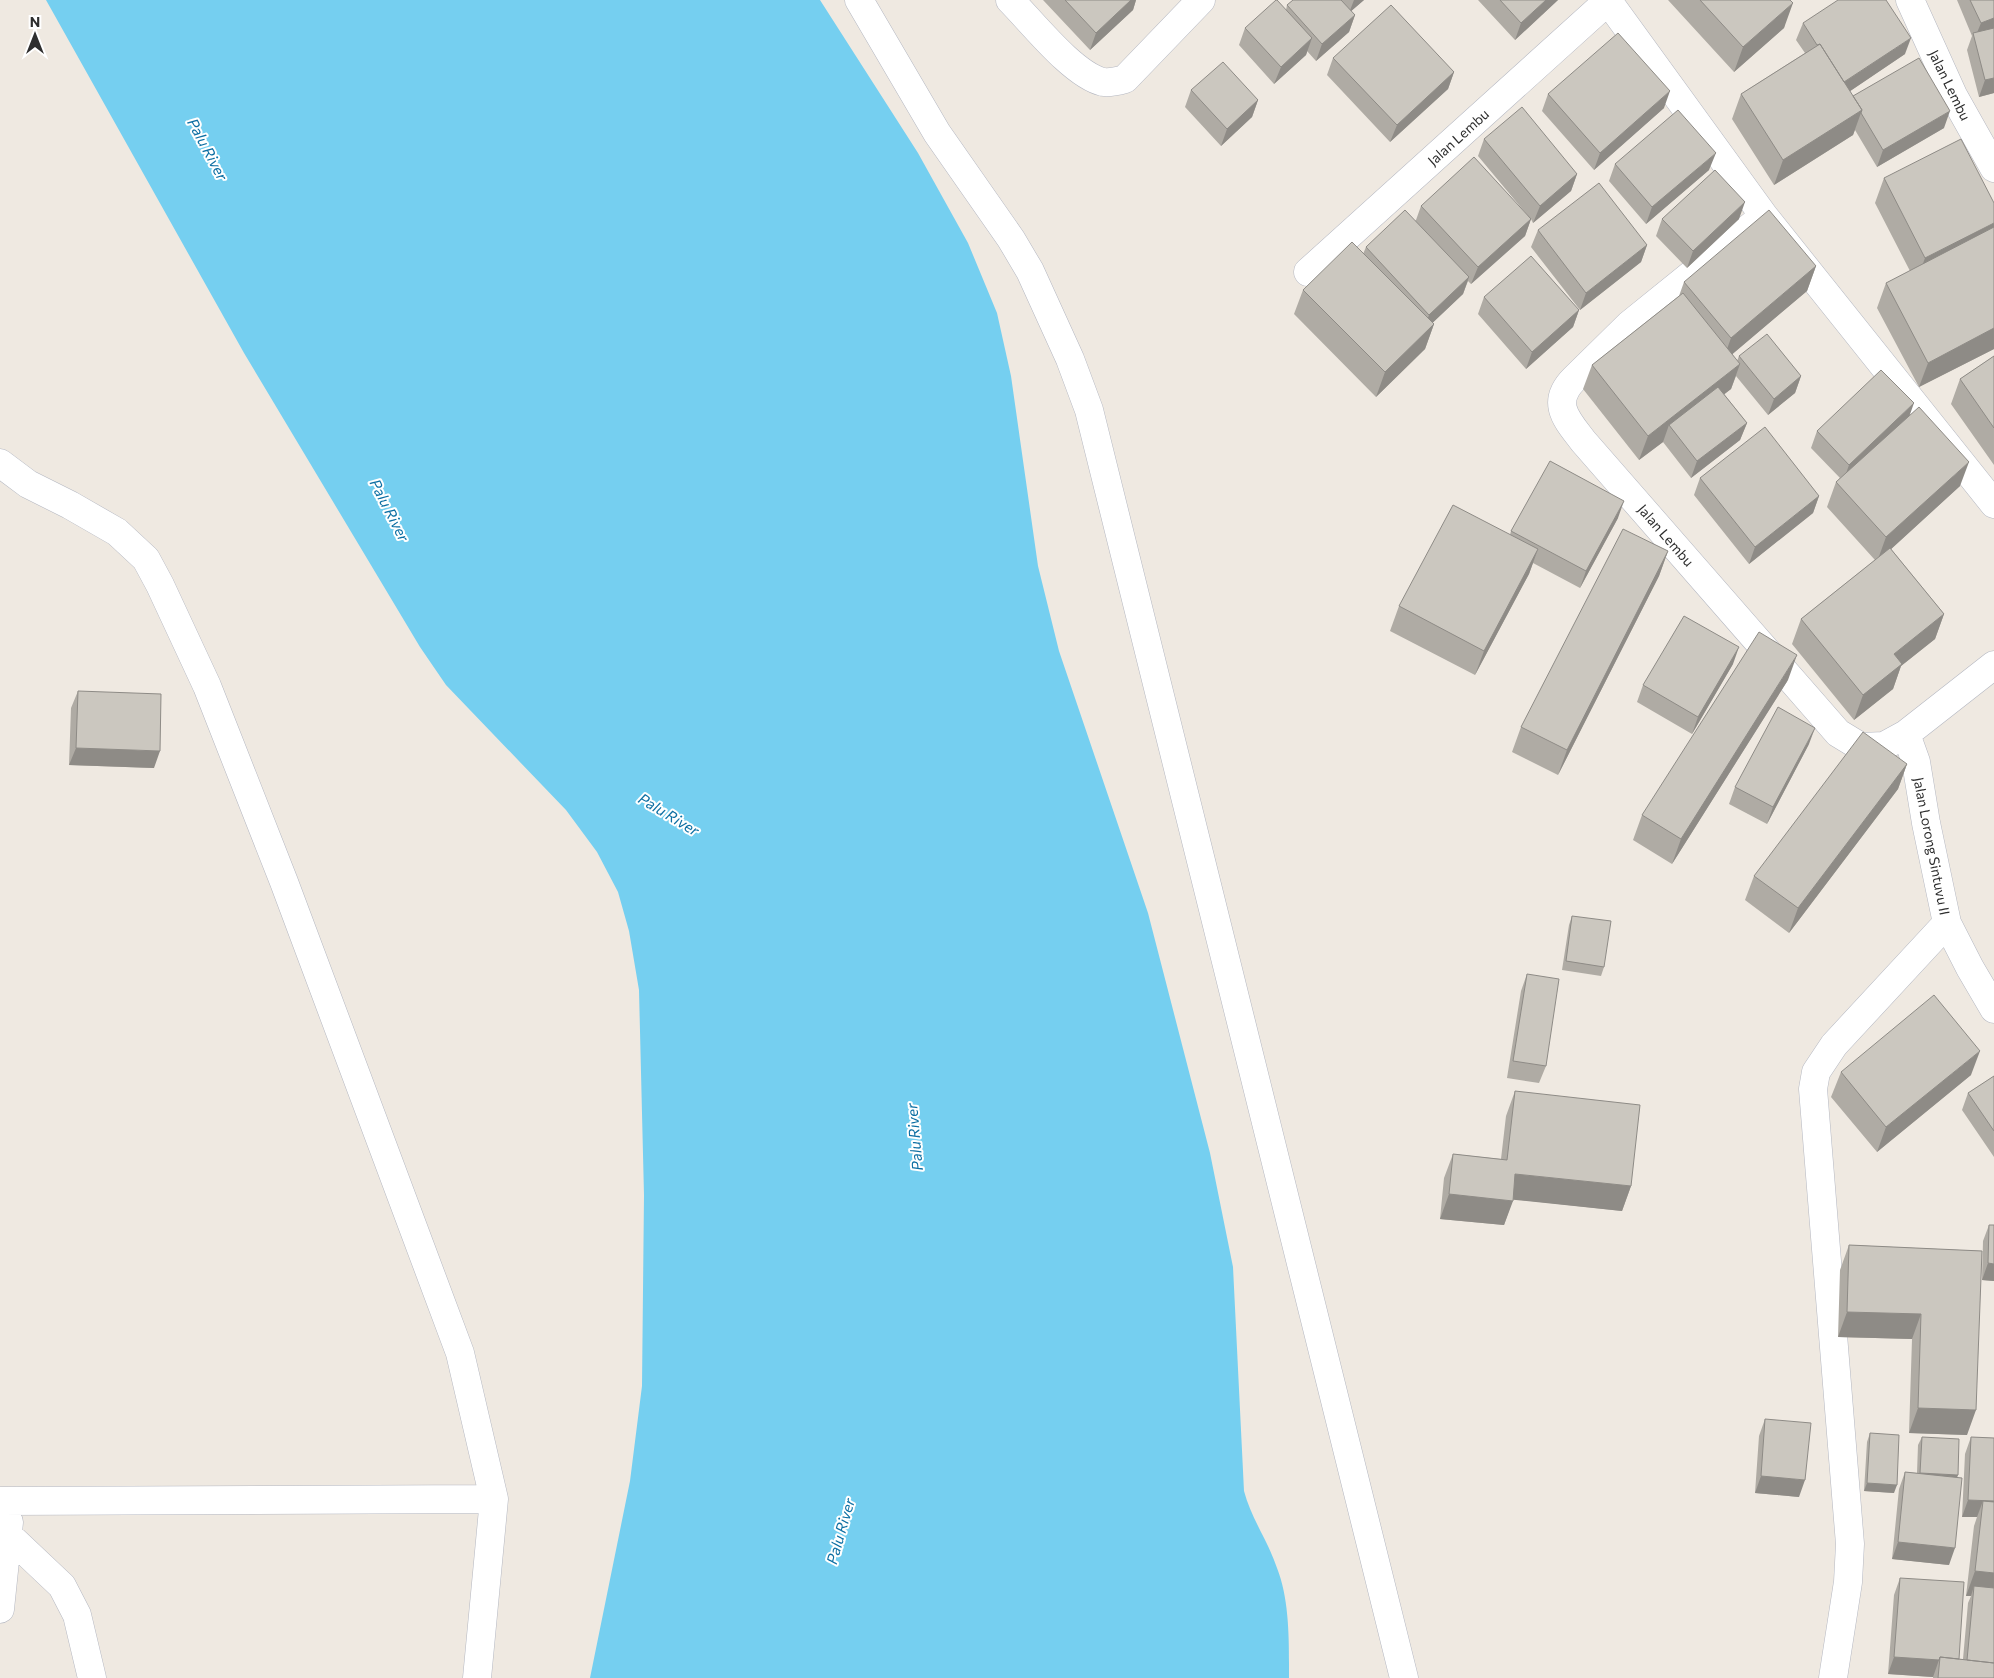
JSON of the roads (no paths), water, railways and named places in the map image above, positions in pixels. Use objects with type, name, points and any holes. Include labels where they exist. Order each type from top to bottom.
[{"type":"street","points":[[859,0],[937,133],[1012,239],[1030,271],[1070,359],[1089,410],[1404,1678]]},
{"type":"street","points":[[1010,0],[1075,67],[1103,82],[1115,82],[1126,78],[1201,0]]},
{"type":"street","name":"Jalan Lembu","points":[[1910,0],[1953,95],[1994,168]]},
{"type":"street","name":"Jalan Lembu","points":[[1308,272],[1608,1],[1764,216],[1994,504]]},
{"type":"street","name":"Jalan Lembu","points":[[1764,216],[1629,325],[1565,387],[1562,404],[1563,414],[1583,441],[1838,733],[1861,747],[1884,746],[1906,734],[1994,665]]},
{"type":"street","points":[[0,463],[28,484],[117,532],[146,559],[207,686],[284,882],[460,1353],[494,1499],[477,1678]]},
{"type":"street","name":"Jalan Lorong Sintuvu II","points":[[1906,734],[1916,762],[1926,823],[1948,923],[1970,968],[1994,1009]]},
{"type":"street","points":[[1833,1678],[1848,1582],[1850,1544],[1813,1089],[1816,1072],[1834,1044],[1948,923]]},
{"type":"street","points":[[0,1609],[7,1534],[5,1501],[494,1499]]},
{"type":"street","points":[[7,1534],[62,1586],[77,1615],[92,1678]]},
{"type":"water","name":"Palu River","points":[[46,0],[820,0],[918,153],[968,243],[997,313],[1011,376],[1038,566],[1059,651],[1148,913],[1210,1153],[1233,1267],[1244,1491],[1281,1581],[1287,1608],[1289,1678],[590,1678],[630,1481],[642,1386],[644,1195],[639,990],[629,931],[618,892],[597,852],[566,810],[446,685],[420,647],[244,353]]}]
